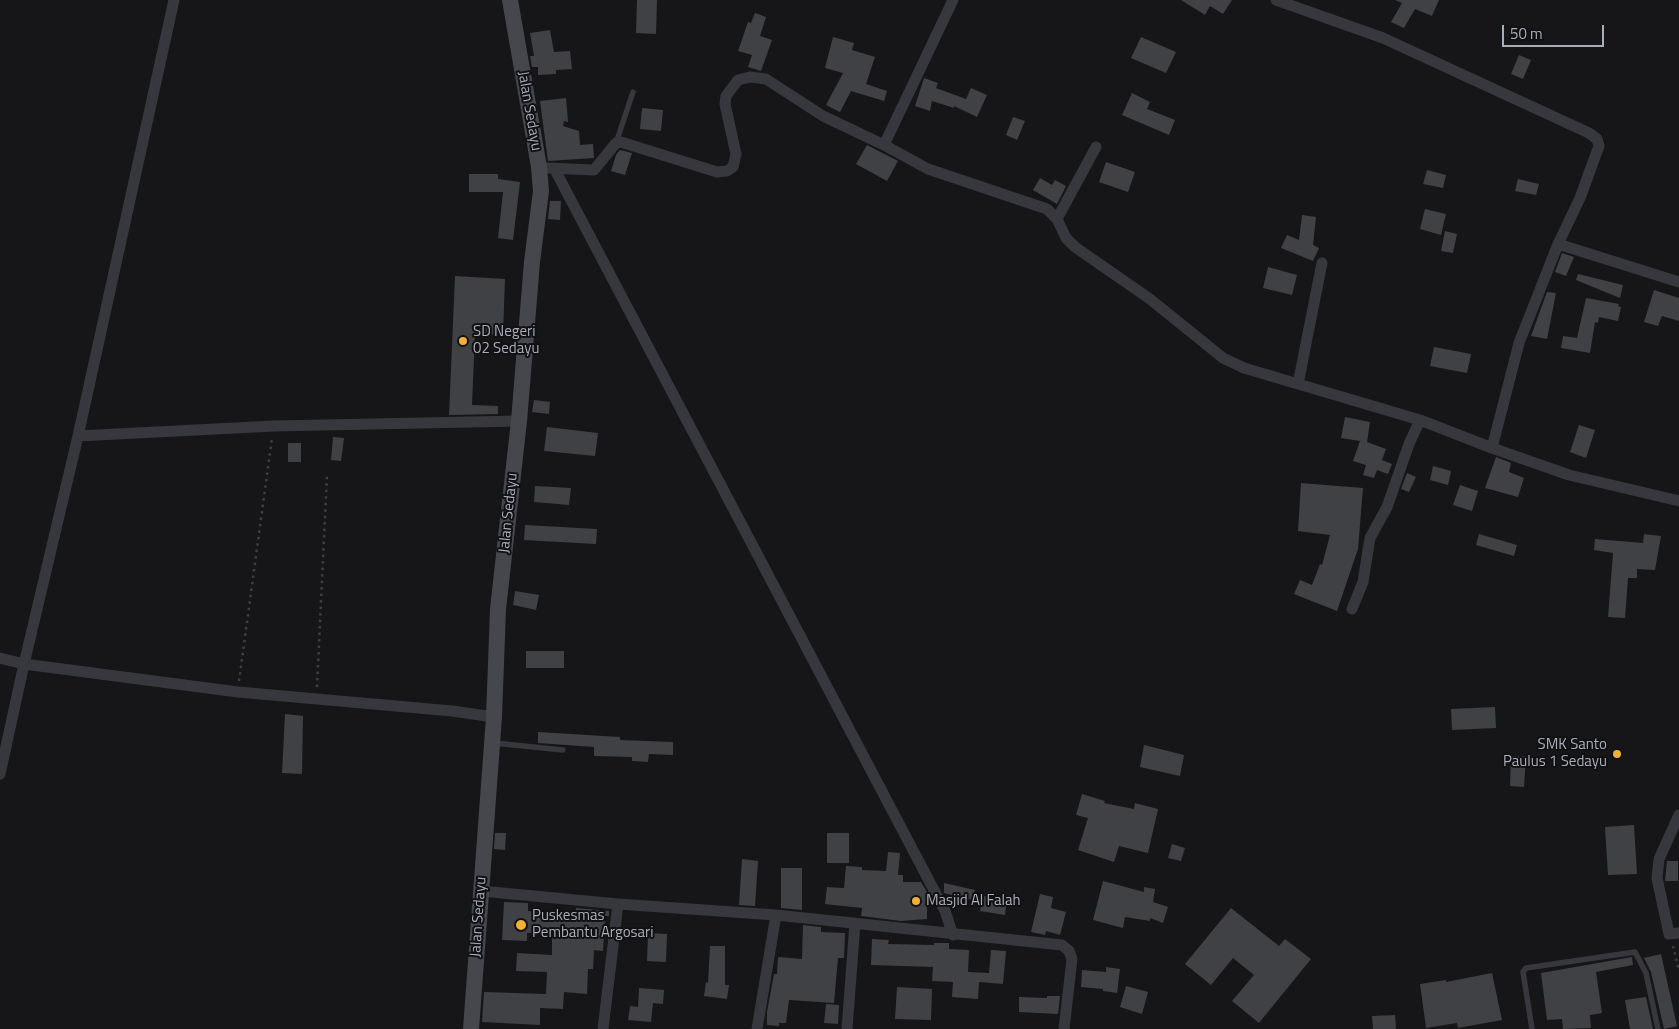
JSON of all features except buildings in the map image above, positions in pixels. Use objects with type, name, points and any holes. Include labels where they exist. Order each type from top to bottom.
[{"type":"street","points":[[0,774],[78,436],[174,0]]},
{"type":"street","name":"Jalan Sedayu","points":[[471,1029],[494,717],[498,610],[519,421],[532,262],[541,190],[546,168],[510,0]]},
{"type":"street","points":[[884,145],[953,0]]},
{"type":"street","points":[[1276,0],[1383,38],[1593,135],[1599,146],[1580,198],[1558,244],[1519,342],[1492,448]]},
{"type":"street","points":[[546,168],[594,170],[616,143],[627,143],[717,172],[728,171],[733,168],[736,154],[725,104],[726,96],[738,80],[750,77],[766,79],[823,116],[884,145],[928,169],[1047,209],[1057,220],[1066,238],[1075,247],[1150,299],[1210,350],[1244,368],[1420,420],[1569,475],[1679,501]]},
{"type":"street","points":[[1057,220],[1096,147]]},
{"type":"street","points":[[546,168],[945,911],[953,934]]},
{"type":"street","points":[[1558,244],[1679,282]]},
{"type":"street","points":[[1298,384],[1322,263]]},
{"type":"street","points":[[1352,609],[1365,574],[1370,538],[1387,507],[1408,444],[1420,420]]},
{"type":"street","points":[[78,436],[274,426],[519,421]]},
{"type":"street","points":[[0,658],[24,664],[238,692],[316,701],[452,711],[494,717]]},
{"type":"street","points":[[1679,815],[1659,859],[1657,878],[1669,934],[1679,933]]},
{"type":"street","points":[[481,891],[618,904],[776,915],[1062,945],[1069,951],[1072,959],[1064,1029]]},
{"type":"street","points":[[603,1029],[618,904]]},
{"type":"street","points":[[757,1029],[776,915]]},
{"type":"street","points":[[847,1029],[855,923]]},
{"type":"lane","points":[[616,143],[633,92]]},
{"type":"lane","points":[[492,742],[563,750]]},
{"type":"lane","points":[[1532,1029],[1523,972],[1526,968],[1635,952],[1646,973],[1658,1029]]},
{"type":"path","points":[[238,692],[274,426]]},
{"type":"path","points":[[316,701],[327,475]]},
{"type":"path","points":[[1672,943],[1679,971]]},
{"type":"place","name":"SD Negeri 02 Sedayu","points":[[463,341]]},
{"type":"place","name":"SMK Santo Paulus 1 Sedayu","points":[[1617,754]]},
{"type":"place","name":"Masjid Al Falah","points":[[916,901]]},
{"type":"place","name":"Puskesmas Pembantu Argosari","points":[[521,925]]}]
